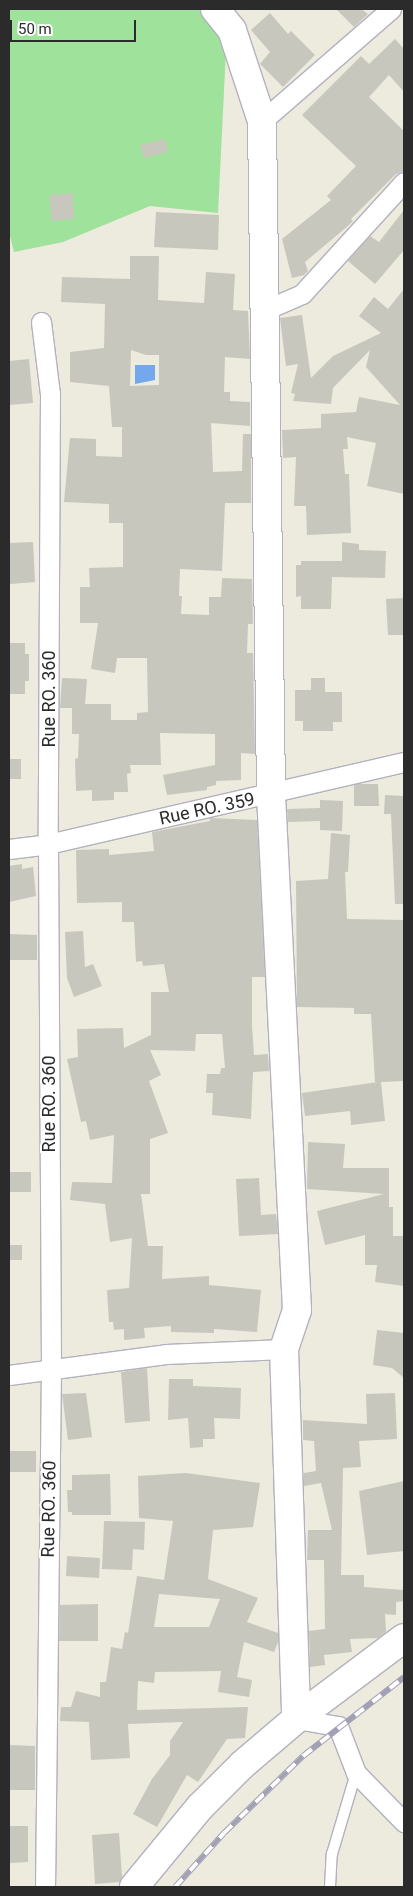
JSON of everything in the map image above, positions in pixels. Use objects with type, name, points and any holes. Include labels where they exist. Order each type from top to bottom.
[{"type":"street","points":[[215,9],[232,30],[262,121],[271,795],[297,1310],[284,1349],[296,1719]]},
{"type":"street","points":[[262,121],[391,9]]},
{"type":"street","points":[[265,310],[302,294],[404,182]]},
{"type":"street","name":"Rue RO. 360","points":[[41,322],[50,394],[48,844],[51,1369],[45,1887]]},
{"type":"street","name":"Rue RO. 359","points":[[9,849],[48,844],[271,795],[404,762]]},
{"type":"street","points":[[9,1375],[166,1354],[284,1349]]},
{"type":"street","points":[[134,1887],[200,1807],[242,1765],[296,1719],[404,1638]]},
{"type":"street","points":[[296,1719],[338,1726],[356,1773],[404,1822]]},
{"type":"lane","points":[[330,1887],[332,1854],[356,1773]]},
{"type":"green space","points":[[9,9],[228,9],[218,213],[150,206],[63,242],[14,252],[9,232]]},
{"type":"water","points":[[135,365],[155,365],[155,380],[135,384]]},
{"type":"building","points":[[336,9],[361,9],[368,14],[354,27]]},
{"type":"building","points":[[270,13],[288,34],[291,31],[315,55],[283,87],[260,64],[270,52],[251,30]]},
{"type":"building","points":[[395,39],[404,49],[404,92],[389,75],[369,97],[404,131],[404,171],[396,174],[351,219],[353,221],[349,225],[305,262],[308,271],[304,275],[292,278],[282,239],[331,200],[327,196],[356,166],[302,115],[361,56],[369,64]]},
{"type":"building","points":[[165,139],[168,152],[144,158],[140,145]]},
{"type":"building","points":[[73,193],[74,219],[51,221],[50,195]]},
{"type":"building","points":[[404,210],[404,250],[375,284],[348,261],[370,236],[379,242]]},
{"type":"building","points":[[156,212],[219,215],[218,250],[154,247]]},
{"type":"building","points":[[130,256],[159,256],[158,300],[204,303],[206,272],[235,274],[233,310],[248,311],[250,359],[225,357],[224,392],[230,392],[230,401],[250,402],[250,426],[211,423],[213,472],[242,471],[243,434],[251,434],[251,503],[225,503],[222,571],[180,569],[179,596],[182,596],[181,614],[209,615],[209,597],[221,597],[222,578],[252,579],[253,624],[248,624],[247,653],[253,653],[255,754],[241,753],[241,780],[216,781],[216,785],[207,787],[207,790],[167,795],[163,775],[215,765],[215,734],[160,733],[161,765],[130,765],[131,773],[127,774],[128,792],[114,792],[114,800],[92,801],[92,790],[76,791],[75,759],[78,758],[79,734],[72,734],[72,708],[60,708],[62,678],[87,679],[85,704],[111,704],[111,720],[137,720],[137,713],[148,712],[147,658],[117,658],[115,673],[91,669],[98,623],[80,623],[80,587],[90,587],[89,568],[123,567],[123,523],[109,523],[109,504],[64,502],[70,438],[96,439],[96,456],[122,457],[122,427],[112,427],[109,386],[70,382],[70,352],[104,348],[105,304],[61,302],[62,277],[130,279]],"holes":[[[131,350],[146,355],[159,355],[159,385],[130,386]]]},
{"type":"building","points":[[404,289],[404,494],[367,486],[376,443],[347,437],[348,449],[343,449],[345,474],[349,474],[351,533],[307,535],[306,506],[294,506],[296,457],[283,458],[282,430],[321,428],[321,414],[356,412],[359,397],[400,405],[366,367],[370,350],[333,388],[331,404],[293,401],[295,394],[291,393],[298,364],[286,366],[280,318],[302,315],[311,378],[333,356],[381,333],[359,316],[374,297],[388,309]]},
{"type":"building","points":[[29,359],[33,403],[9,405],[9,361]]},
{"type":"building","points":[[33,542],[35,582],[10,584],[9,543]]},
{"type":"building","points":[[342,542],[359,544],[359,550],[386,551],[385,578],[332,577],[331,609],[301,609],[301,596],[296,597],[296,565],[301,565],[301,561],[342,561]]},
{"type":"building","points":[[404,598],[404,635],[388,635],[386,599]]},
{"type":"building","points":[[9,643],[25,643],[25,654],[29,654],[29,681],[25,681],[25,694],[9,694]]},
{"type":"building","points":[[311,678],[325,678],[325,692],[342,692],[342,722],[333,722],[333,731],[303,731],[303,721],[295,721],[295,690],[311,690]]},
{"type":"building","points":[[9,759],[21,759],[21,779],[9,779]]},
{"type":"building","points":[[378,784],[379,806],[354,806],[354,785]]},
{"type":"building","points":[[385,795],[404,796],[404,904],[395,904],[391,814],[384,814]]},
{"type":"building","points":[[320,800],[343,801],[342,831],[320,830],[320,821],[288,822],[287,809],[320,808]]},
{"type":"building","points":[[210,818],[257,820],[265,977],[252,977],[252,1026],[254,1055],[268,1054],[269,1071],[253,1072],[251,1119],[212,1115],[213,1093],[206,1093],[207,1074],[220,1074],[221,1068],[225,1068],[222,1034],[196,1034],[195,1051],[150,1050],[161,1075],[149,1081],[168,1133],[150,1139],[150,1194],[141,1194],[148,1246],[163,1246],[162,1279],[209,1276],[209,1285],[261,1290],[257,1332],[214,1329],[214,1333],[171,1332],[171,1326],[144,1328],[145,1338],[124,1340],[124,1329],[114,1330],[113,1322],[109,1322],[107,1290],[129,1288],[132,1238],[110,1242],[105,1204],[70,1200],[72,1182],[112,1183],[114,1135],[90,1140],[86,1121],[81,1122],[67,1059],[78,1057],[77,1029],[123,1028],[124,1048],[151,1035],[151,992],[169,992],[164,964],[143,966],[142,961],[136,962],[134,922],[122,922],[122,902],[77,903],[76,850],[109,849],[109,855],[154,851],[152,832],[210,821]]},
{"type":"building","points":[[331,833],[350,835],[348,872],[345,872],[347,919],[404,920],[404,1081],[381,1082],[385,1121],[351,1125],[350,1111],[305,1116],[302,1093],[378,1082],[375,1082],[371,1014],[354,1014],[354,1008],[297,1007],[296,881],[328,879]]},
{"type":"building","points":[[22,864],[22,869],[33,867],[36,896],[9,902],[9,866]]},
{"type":"building","points":[[83,931],[85,967],[93,964],[102,986],[74,997],[67,978],[65,932]]},
{"type":"building","points":[[9,934],[37,935],[37,960],[9,960]]},
{"type":"building","points":[[308,1142],[345,1144],[343,1168],[389,1168],[389,1207],[393,1207],[393,1236],[404,1236],[404,1286],[375,1282],[377,1265],[365,1265],[365,1235],[325,1245],[317,1211],[384,1194],[307,1189]]},
{"type":"building","points":[[9,1172],[31,1172],[31,1192],[9,1192]]},
{"type":"building","points":[[259,1178],[261,1215],[276,1214],[278,1234],[239,1236],[236,1179]]},
{"type":"building","points":[[9,1245],[22,1245],[22,1260],[9,1260]]},
{"type":"building","points":[[377,1330],[404,1333],[404,1378],[392,1368],[373,1365]]},
{"type":"building","points":[[147,1368],[150,1421],[125,1423],[121,1372]]},
{"type":"building","points":[[169,1379],[193,1379],[193,1386],[241,1388],[240,1419],[214,1418],[215,1439],[203,1439],[203,1447],[190,1448],[188,1418],[168,1420]]},
{"type":"building","points":[[86,1393],[92,1437],[68,1440],[62,1394]]},
{"type":"building","points":[[395,1393],[397,1439],[359,1441],[361,1467],[343,1468],[341,1575],[364,1575],[364,1587],[404,1590],[404,1601],[396,1602],[396,1615],[385,1614],[386,1632],[378,1638],[350,1639],[352,1652],[324,1655],[325,1665],[310,1667],[309,1631],[325,1629],[324,1560],[307,1560],[308,1530],[332,1530],[321,1483],[304,1486],[304,1473],[316,1471],[314,1441],[303,1440],[303,1420],[367,1424],[366,1394]]},
{"type":"building","points":[[9,1451],[36,1451],[36,1472],[9,1472]]},
{"type":"building","points":[[186,1473],[260,1483],[253,1527],[213,1530],[208,1579],[258,1598],[247,1622],[278,1633],[278,1642],[274,1652],[244,1642],[237,1677],[252,1680],[249,1697],[218,1692],[221,1671],[155,1672],[154,1683],[138,1681],[137,1710],[248,1707],[245,1738],[227,1739],[198,1782],[187,1775],[157,1827],[133,1814],[152,1779],[170,1755],[170,1741],[183,1722],[128,1724],[130,1758],[91,1760],[89,1722],[60,1721],[61,1707],[71,1707],[76,1691],[100,1697],[100,1682],[106,1682],[111,1647],[122,1649],[125,1632],[128,1633],[137,1576],[164,1580],[173,1521],[139,1518],[138,1476]],"holes":[[[159,1594],[220,1599],[209,1627],[154,1627]]]},
{"type":"building","points":[[110,1474],[111,1515],[72,1515],[72,1512],[68,1512],[67,1490],[72,1490],[72,1475]]},
{"type":"building","points":[[404,1481],[404,1551],[367,1555],[359,1491]]},
{"type":"building","points":[[104,1521],[145,1522],[144,1550],[133,1549],[132,1570],[102,1569]]},
{"type":"building","points":[[67,1556],[100,1558],[99,1578],[66,1576]]},
{"type":"building","points":[[98,1604],[98,1641],[59,1641],[60,1605]]},
{"type":"building","points":[[9,1745],[35,1746],[35,1790],[9,1790]]},
{"type":"building","points":[[9,1826],[28,1826],[28,1862],[9,1863]]},
{"type":"building","points":[[119,1833],[122,1877],[120,1882],[95,1884],[92,1835]]},
{"type":"railway","points":[[175,1887],[224,1833],[303,1756],[404,1677]]}]
